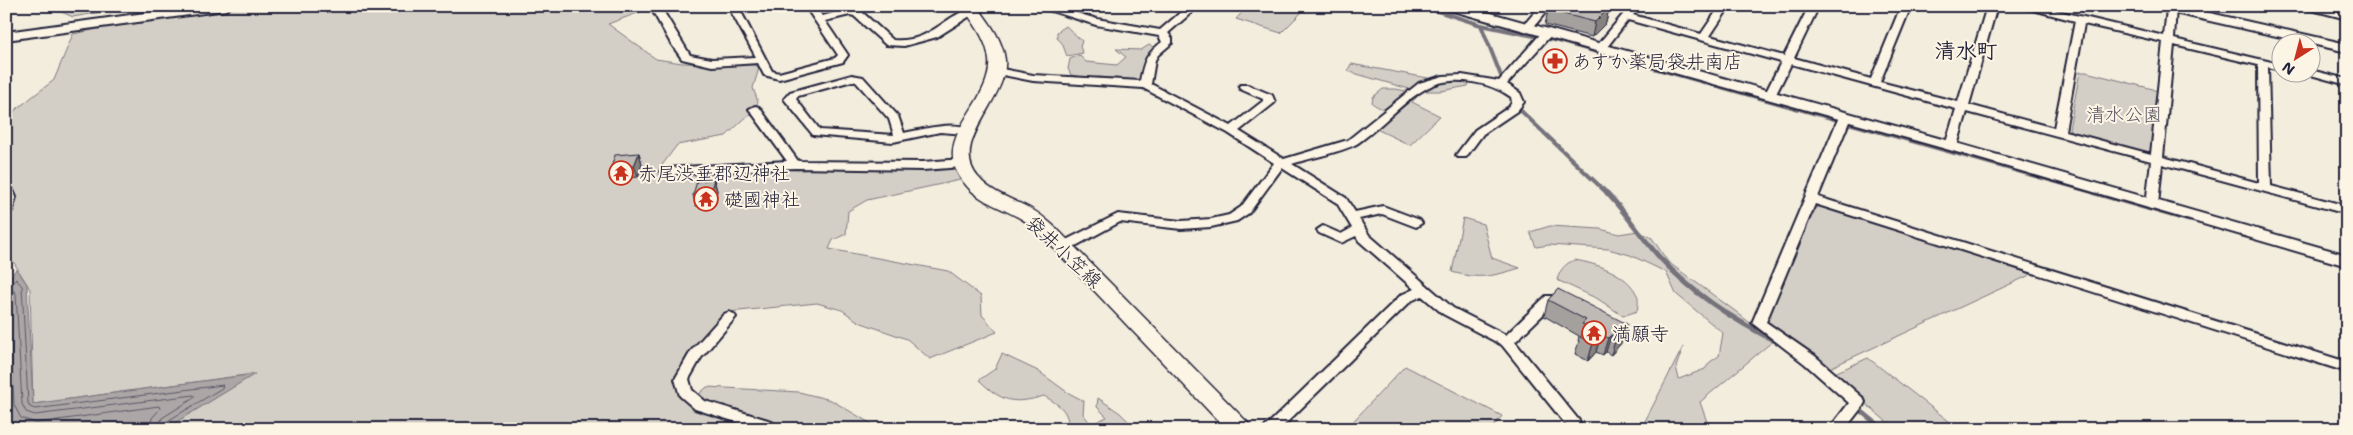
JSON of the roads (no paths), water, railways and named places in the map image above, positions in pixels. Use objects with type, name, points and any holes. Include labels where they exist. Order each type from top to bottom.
[{"type":"main road","points":[[962,163],[962,149],[966,131],[992,85],[997,71],[991,38],[971,9]]},
{"type":"main road","name":"袋井小笠線","points":[[962,163],[967,176],[979,188],[1033,218],[1240,429]]},
{"type":"street","points":[[6,36],[226,6]]},
{"type":"street","points":[[661,6],[656,8],[685,56],[694,61],[742,63],[762,59]]},
{"type":"street","points":[[733,6],[768,73],[779,76],[839,60],[843,55],[810,6]]},
{"type":"street","points":[[1041,6],[1096,22],[1162,33],[1167,38],[1167,43],[1154,53],[1150,60],[1145,85]]},
{"type":"street","points":[[1162,33],[1194,6]]},
{"type":"street","points":[[1451,6],[1951,146],[2347,261]]},
{"type":"street","points":[[1527,28],[1546,6]]},
{"type":"street","points":[[1600,49],[1635,6]]},
{"type":"street","points":[[1703,38],[1725,6]]},
{"type":"street","points":[[1770,96],[1814,6]]},
{"type":"street","points":[[1874,84],[1906,6]]},
{"type":"street","points":[[1951,146],[1992,6]]},
{"type":"street","points":[[2022,6],[2270,65]]},
{"type":"street","points":[[2301,6],[2347,16]]},
{"type":"street","points":[[2152,205],[2170,41],[2167,8],[2347,48]]},
{"type":"street","points":[[820,20],[850,12],[858,14],[890,43],[896,44],[933,36],[971,9]]},
{"type":"street","points":[[1627,17],[2347,210]]},
{"type":"street","points":[[2059,133],[2080,20]]},
{"type":"street","points":[[1501,85],[1546,33]]},
{"type":"street","points":[[2263,63],[2265,188]]},
{"type":"street","points":[[997,71],[1033,78],[1129,82],[1145,85],[1232,131],[1342,202],[1364,238],[1374,249],[1448,311],[1507,342],[1572,422]]},
{"type":"street","points":[[2320,76],[2347,82]]},
{"type":"street","points":[[900,137],[894,118],[859,79],[852,78],[794,94],[790,99],[817,133],[893,139],[940,129],[966,131]]},
{"type":"street","points":[[1063,247],[1118,218],[1181,225],[1211,223],[1234,218],[1245,210],[1275,168],[1282,163],[1352,142],[1424,85],[1436,80],[1470,78],[1501,85],[1513,92],[1518,102],[1514,109],[1480,132],[1462,155]]},
{"type":"street","points":[[1232,131],[1269,102],[1268,97],[1244,87]]},
{"type":"street","points":[[755,109],[795,164]]},
{"type":"street","points":[[1836,429],[1858,402],[1810,360],[1759,323],[1845,117]]},
{"type":"street","points":[[666,172],[795,164],[923,166],[962,163]]},
{"type":"street","points":[[6,187],[10,198],[6,211]]},
{"type":"street","points":[[1811,199],[2347,367]]},
{"type":"street","points":[[1352,216],[1383,210],[1416,223]]},
{"type":"street","points":[[1323,230],[1341,239],[1359,228]]},
{"type":"street","points":[[1270,429],[1406,298],[1424,289]]},
{"type":"street","points":[[1507,342],[1551,299]]},
{"type":"street","points":[[728,317],[696,355],[682,379],[685,392],[700,405],[763,424],[772,429]]},
{"type":"water","points":[[16,269],[27,284],[33,404],[255,374],[165,429],[6,429],[6,284]]},
{"type":"waterway","points":[[1422,6],[1481,25]]},
{"type":"waterway","points":[[1481,25],[1558,41],[2099,194]]},
{"type":"waterway","points":[[1481,25],[1503,81]]},
{"type":"waterway","points":[[1516,106],[1607,193]]},
{"type":"waterway","points":[[1607,193],[1661,259],[1687,284],[1731,316],[1779,343]]},
{"type":"waterway","points":[[2095,193],[2189,220]]},
{"type":"waterway","points":[[1856,407],[1883,429]]},
{"type":"place","name":"あすか薬局袋井南店","points":[[1555,61]]},
{"type":"place","name":"赤尾渋垂郡辺神社","points":[[621,173]]},
{"type":"place","name":"礎國神社","points":[[706,199]]},
{"type":"place","name":"満願寺","points":[[1594,333]]},
{"type":"district","name":"清水町","points":[[1966,51]]},
{"type":"park label","name":"清水公園","points":[[2124,114]]}]
